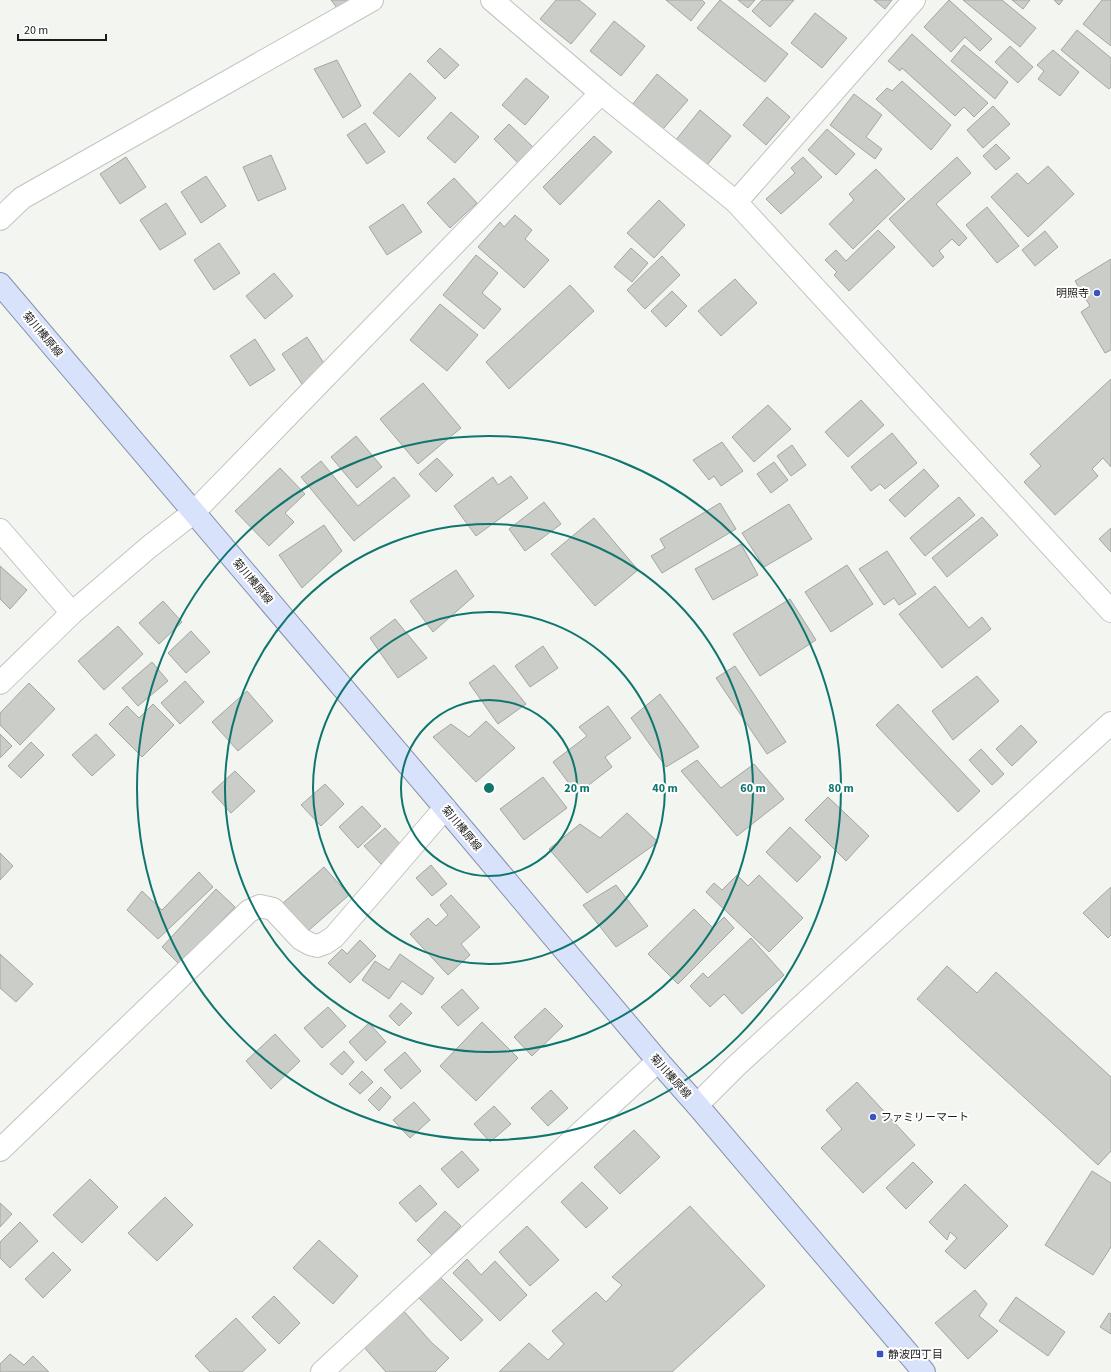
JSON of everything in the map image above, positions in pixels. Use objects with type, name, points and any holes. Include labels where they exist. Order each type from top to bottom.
[{"type":"main road","name":"菊川榛原線","points":[[0,284],[445,808],[658,1062],[697,1105],[924,1372]]},
{"type":"street","points":[[0,219],[22,198],[372,0]]},
{"type":"street","points":[[492,0],[602,94],[736,202],[1111,611]]},
{"type":"street","points":[[736,202],[914,0]]},
{"type":"street","points":[[0,683],[72,613],[149,547],[194,512],[602,94]]},
{"type":"street","points":[[0,530],[72,613]]},
{"type":"street","points":[[697,1105],[736,1066],[1111,723]]},
{"type":"street","points":[[0,1150],[255,907],[260,906],[273,909],[301,939],[310,944],[317,946],[325,944],[334,937],[445,808]]},
{"type":"street","points":[[322,1372],[658,1062]]},
{"type":"building","points":[[331,0],[349,0],[337,8]]},
{"type":"building","points":[[556,0],[579,0],[596,14],[571,44],[540,19]]},
{"type":"building","points":[[666,0],[702,0],[705,3],[691,21]]},
{"type":"building","points":[[720,0],[788,54],[765,82],[697,28]]},
{"type":"building","points":[[738,0],[755,0],[748,8]]},
{"type":"building","points":[[762,0],[794,0],[770,27],[752,11]]},
{"type":"building","points":[[874,0],[892,0],[885,9]]},
{"type":"building","points":[[949,0],[992,39],[980,51],[965,37],[951,52],[924,27]]},
{"type":"building","points":[[963,0],[1002,0],[1036,28],[1020,47]]},
{"type":"building","points":[[1012,0],[1030,0],[1023,9]]},
{"type":"building","points":[[1054,0],[1063,0],[1059,5]]},
{"type":"building","points":[[1102,0],[1111,0],[1111,46],[1083,24]]},
{"type":"building","points":[[815,13],[847,38],[822,68],[791,43]]},
{"type":"building","points":[[614,21],[645,46],[621,76],[590,51]]},
{"type":"building","points":[[1077,30],[1111,58],[1111,87],[1109,89],[1061,50]]},
{"type":"building","points":[[912,34],[988,103],[974,117],[964,107],[955,116],[902,68],[900,71],[888,61]]},
{"type":"building","points":[[964,45],[1008,82],[995,99],[951,61]]},
{"type":"building","points":[[1010,46],[1033,67],[1018,83],[995,62]]},
{"type":"building","points":[[440,48],[459,65],[445,79],[427,61]]},
{"type":"building","points":[[1053,50],[1079,72],[1060,96],[1038,79],[1044,71],[1037,65]]},
{"type":"building","points":[[337,60],[361,106],[343,118],[314,69]]},
{"type":"building","points":[[410,73],[436,98],[399,137],[373,113]]},
{"type":"building","points":[[657,74],[688,100],[663,129],[632,105]]},
{"type":"building","points":[[526,78],[549,97],[525,125],[502,105]]},
{"type":"building","points":[[902,81],[951,125],[931,150],[876,99],[887,88],[892,91]]},
{"type":"building","points":[[854,94],[882,115],[866,137],[882,149],[875,159],[830,125]]},
{"type":"building","points":[[767,97],[790,117],[766,145],[743,125]]},
{"type":"building","points":[[993,106],[1010,124],[983,148],[967,130]]},
{"type":"building","points":[[700,110],[731,136],[707,165],[675,141]]},
{"type":"building","points":[[451,112],[479,137],[455,163],[427,138]]},
{"type":"building","points":[[365,123],[385,152],[367,164],[347,135]]},
{"type":"building","points":[[509,124],[534,148],[519,164],[494,139]]},
{"type":"building","points":[[827,129],[855,154],[836,175],[808,150]]},
{"type":"building","points":[[594,136],[612,152],[560,205],[543,187]]},
{"type":"building","points":[[996,144],[1010,158],[996,170],[983,156]]},
{"type":"building","points":[[271,155],[286,189],[258,201],[243,167]]},
{"type":"building","points":[[126,157],[146,187],[120,204],[100,174]]},
{"type":"building","points":[[803,157],[822,177],[781,214],[766,199],[795,173],[791,168]]},
{"type":"building","points":[[957,157],[971,173],[936,204],[967,238],[959,246],[952,239],[939,251],[944,257],[933,267],[889,219]]},
{"type":"building","points":[[1048,166],[1074,194],[1028,237],[991,197],[1017,173],[1028,184]]},
{"type":"building","points":[[876,169],[905,199],[853,249],[829,224],[854,200],[849,194]]},
{"type":"building","points":[[206,176],[226,206],[201,223],[181,192]]},
{"type":"building","points":[[454,178],[477,203],[450,228],[427,203]]},
{"type":"building","points":[[659,200],[685,225],[654,258],[627,233]]},
{"type":"building","points":[[166,203],[186,234],[160,250],[140,220]]},
{"type":"building","points":[[403,204],[422,232],[387,255],[369,227]]},
{"type":"building","points":[[987,207],[1019,246],[997,263],[966,225]]},
{"type":"building","points":[[515,215],[532,230],[525,239],[549,260],[524,288],[478,247],[500,222],[504,227]]},
{"type":"building","points":[[878,230],[895,247],[849,291],[834,275],[837,272],[825,260],[836,250],[846,261]]},
{"type":"building","points":[[1045,231],[1058,247],[1035,266],[1022,250]]},
{"type":"building","points":[[219,243],[240,273],[214,290],[194,260]]},
{"type":"building","points":[[631,248],[648,263],[632,282],[614,267]]},
{"type":"building","points":[[476,255],[498,273],[482,293],[501,309],[484,329],[443,295]]},
{"type":"building","points":[[662,256],[680,275],[645,309],[627,290]]},
{"type":"building","name":"明照寺","points":[[1111,259],[1111,350],[1105,353],[1081,312],[1090,306],[1075,281]]},
{"type":"building","points":[[274,273],[293,296],[265,319],[246,296]]},
{"type":"building","points":[[735,279],[757,303],[721,336],[698,311]]},
{"type":"building","points":[[570,285],[594,311],[509,389],[486,362]]},
{"type":"building","points":[[672,291],[687,306],[666,327],[651,311]]},
{"type":"building","points":[[440,304],[478,335],[447,371],[410,340]]},
{"type":"building","points":[[307,337],[327,368],[302,384],[282,354]]},
{"type":"building","points":[[255,339],[275,370],[250,386],[230,356]]},
{"type":"building","points":[[1111,379],[1111,467],[1103,458],[1092,469],[1098,476],[1055,515],[1024,482],[1041,466],[1030,454]]},
{"type":"building","points":[[423,383],[461,428],[418,464],[380,419]]},
{"type":"building","points":[[861,400],[884,425],[848,457],[825,432]]},
{"type":"building","points":[[768,405],[791,429],[754,462],[732,437]]},
{"type":"building","points":[[892,433],[917,463],[885,489],[880,484],[871,491],[851,467]]},
{"type":"building","points":[[356,436],[382,467],[357,488],[331,457]]},
{"type":"building","points":[[722,442],[743,471],[721,486],[714,476],[709,480],[693,460]]},
{"type":"building","points":[[792,445],[806,465],[791,476],[777,456]]},
{"type":"building","points":[[437,458],[453,475],[436,492],[419,474]]},
{"type":"building","points":[[321,461],[358,506],[394,477],[410,496],[354,541],[301,477]]},
{"type":"building","points":[[774,462],[788,480],[771,493],[757,474]]},
{"type":"building","points":[[280,468],[305,494],[285,513],[294,522],[269,546],[235,511]]},
{"type":"building","points":[[924,469],[939,486],[905,517],[889,500]]},
{"type":"building","points":[[511,476],[528,498],[476,536],[454,506],[493,477],[498,485]]},
{"type":"building","points":[[959,497],[975,515],[925,556],[910,538]]},
{"type":"building","points":[[544,502],[561,524],[525,551],[509,529]]},
{"type":"building","points":[[720,503],[736,529],[662,573],[651,556],[665,548],[660,539]]},
{"type":"building","points":[[789,504],[812,539],[764,567],[742,533]]},
{"type":"building","points":[[982,517],[998,535],[947,577],[932,558]]},
{"type":"building","points":[[594,518],[638,570],[595,606],[551,554]]},
{"type":"building","points":[[324,525],[342,551],[302,588],[279,555]]},
{"type":"building","points":[[1111,528],[1111,552],[1099,539]]},
{"type":"building","points":[[741,544],[758,575],[713,600],[695,569]]},
{"type":"building","points":[[887,551],[916,594],[899,605],[894,598],[884,605],[859,569]]},
{"type":"building","points":[[847,565],[873,604],[831,632],[805,592]]},
{"type":"building","points":[[0,566],[27,590],[10,609],[0,599]]},
{"type":"building","points":[[456,570],[474,596],[433,632],[410,601]]},
{"type":"building","points":[[935,586],[969,628],[982,617],[991,629],[942,668],[899,614]]},
{"type":"building","points":[[790,599],[816,640],[760,676],[733,634]]},
{"type":"building","points":[[163,601],[182,622],[159,644],[139,623]]},
{"type":"building","points":[[395,619],[427,658],[398,678],[370,638]]},
{"type":"building","points":[[118,626],[143,654],[104,690],[78,661]]},
{"type":"building","points":[[191,631],[210,652],[186,673],[168,653]]},
{"type":"building","points":[[543,646],[558,668],[530,687],[515,666]]},
{"type":"building","points":[[152,662],[168,681],[138,706],[122,688]]},
{"type":"building","points":[[494,665],[526,704],[498,724],[469,683]]},
{"type":"building","points":[[735,666],[786,742],[767,754],[716,678]]},
{"type":"building","points":[[977,676],[999,701],[953,740],[932,711]]},
{"type":"building","points":[[185,681],[204,702],[180,724],[161,703]]},
{"type":"building","points":[[29,683],[55,709],[20,745],[0,725],[0,713]]},
{"type":"building","points":[[247,691],[273,721],[238,751],[212,722]]},
{"type":"building","points":[[660,694],[699,747],[666,767],[631,718]]},
{"type":"building","points":[[153,704],[174,725],[142,757],[109,724],[127,706],[139,718]]},
{"type":"building","points":[[898,704],[980,791],[958,812],[876,725]]},
{"type":"building","points":[[608,706],[631,738],[605,757],[612,767],[577,794],[553,762],[587,736],[579,727]]},
{"type":"building","points":[[486,721],[515,748],[476,782],[433,737],[451,724],[469,737]]},
{"type":"building","points":[[1021,725],[1037,742],[1012,766],[996,749]]},
{"type":"building","points":[[0,734],[12,746],[0,758]]},
{"type":"building","points":[[96,734],[115,755],[92,776],[72,755]]},
{"type":"building","points":[[31,742],[44,755],[21,778],[8,766]]},
{"type":"building","points":[[981,749],[1004,774],[992,785],[969,760]]},
{"type":"building","points":[[697,760],[721,788],[754,764],[784,799],[737,836],[681,771]]},
{"type":"building","points":[[235,771],[255,791],[231,813],[212,792]]},
{"type":"building","points":[[543,777],[567,808],[524,840],[500,809]]},
{"type":"building","points":[[325,784],[344,804],[321,826],[301,805]]},
{"type":"building","points":[[828,797],[869,836],[846,861],[805,820]]},
{"type":"building","points":[[362,806],[381,826],[358,848],[339,827]]},
{"type":"building","points":[[627,813],[658,842],[587,893],[549,849],[580,824],[600,838]]},
{"type":"building","points":[[790,827],[821,857],[797,882],[766,852]]},
{"type":"building","points":[[385,828],[402,846],[381,864],[364,846]]},
{"type":"building","points":[[0,853],[13,866],[0,880]]},
{"type":"building","points":[[431,865],[447,884],[432,896],[416,878]]},
{"type":"building","points":[[324,867],[349,895],[308,931],[283,903]]},
{"type":"building","points":[[199,872],[213,887],[158,939],[127,910],[142,891],[162,910]]},
{"type":"building","points":[[737,875],[748,886],[759,875],[803,918],[769,952],[706,892],[714,883],[722,890]]},
{"type":"building","points":[[616,885],[648,926],[616,947],[583,905]]},
{"type":"building","points":[[1111,887],[1111,935],[1108,938],[1083,913]]},
{"type":"building","points":[[216,889],[235,907],[180,965],[162,947]]},
{"type":"building","points":[[451,895],[480,927],[461,944],[470,955],[448,975],[410,934],[428,918],[436,926],[448,915],[440,905]]},
{"type":"building","points":[[694,909],[713,928],[724,917],[734,928],[678,984],[648,954]]},
{"type":"building","points":[[751,938],[784,975],[742,1014],[724,994],[710,1007],[690,986],[703,973],[708,978]]},
{"type":"building","points":[[360,940],[376,956],[350,983],[328,963],[342,949],[347,954]]},
{"type":"building","points":[[0,954],[33,984],[16,1002],[0,988]]},
{"type":"building","points":[[400,954],[434,978],[422,995],[402,981],[389,999],[362,980],[375,961],[389,970]]},
{"type":"building","points":[[947,966],[977,993],[996,972],[1111,1077],[1111,1151],[1098,1165],[917,999]]},
{"type":"building","points":[[462,989],[479,1008],[458,1026],[441,1007]]},
{"type":"building","points":[[401,1003],[412,1013],[399,1026],[389,1016]]},
{"type":"building","points":[[328,1007],[346,1026],[322,1048],[304,1028]]},
{"type":"building","points":[[545,1008],[563,1026],[532,1056],[514,1037]]},
{"type":"building","points":[[482,1022],[518,1058],[476,1101],[440,1066]]},
{"type":"building","points":[[369,1023],[386,1042],[366,1061],[349,1042]]},
{"type":"building","points":[[275,1034],[300,1061],[271,1089],[246,1061]]},
{"type":"building","points":[[344,1051],[354,1062],[342,1075],[330,1064]]},
{"type":"building","points":[[405,1052],[421,1071],[401,1089],[384,1070]]},
{"type":"building","points":[[362,1071],[373,1082],[360,1094],[349,1084]]},
{"type":"building","points":[[857,1082],[915,1145],[863,1193],[821,1148],[842,1129],[826,1110]]},
{"type":"building","points":[[381,1087],[391,1097],[379,1111],[368,1100]]},
{"type":"building","points":[[551,1090],[568,1108],[548,1126],[531,1108]]},
{"type":"building","points":[[414,1102],[430,1120],[410,1138],[393,1120]]},
{"type":"building","points":[[494,1106],[511,1124],[490,1142],[474,1124]]},
{"type":"building","points":[[634,1130],[660,1157],[620,1194],[594,1167]]},
{"type":"building","points":[[462,1151],[479,1170],[458,1188],[441,1169]]},
{"type":"building","points":[[913,1162],[933,1182],[906,1209],[886,1188]]},
{"type":"building","points":[[1092,1171],[1111,1183],[1111,1247],[1093,1275],[1045,1245]]},
{"type":"building","points":[[90,1179],[118,1207],[82,1243],[53,1215]]},
{"type":"building","points":[[582,1182],[608,1208],[586,1228],[561,1202]]},
{"type":"building","points":[[965,1184],[1008,1226],[965,1269],[945,1251],[957,1238],[950,1232],[947,1240],[929,1222]]},
{"type":"building","points":[[420,1185],[437,1204],[416,1222],[399,1203]]},
{"type":"building","points":[[165,1197],[193,1225],[157,1261],[128,1233]]},
{"type":"building","points":[[0,1203],[12,1214],[0,1227]]},
{"type":"building","points":[[690,1206],[765,1286],[672,1372],[499,1372],[529,1343],[548,1360],[564,1344],[552,1331],[596,1292],[606,1302],[622,1285],[612,1277]]},
{"type":"building","points":[[445,1211],[461,1226],[432,1255],[417,1240]]},
{"type":"building","points":[[20,1222],[38,1241],[10,1268],[0,1258],[0,1242]]},
{"type":"building","points":[[527,1226],[559,1260],[530,1286],[499,1252]]},
{"type":"building","points":[[319,1240],[358,1276],[333,1304],[293,1268]]},
{"type":"building","points":[[53,1252],[71,1270],[43,1298],[25,1279]]},
{"type":"building","points":[[467,1259],[481,1275],[495,1261],[527,1295],[500,1321],[453,1273]]},
{"type":"building","points":[[439,1276],[483,1320],[461,1341],[418,1297]]},
{"type":"building","points":[[975,1290],[987,1304],[979,1316],[998,1331],[968,1359],[935,1323]]},
{"type":"building","points":[[274,1296],[300,1323],[279,1344],[252,1317]]},
{"type":"building","points":[[1016,1297],[1065,1332],[1048,1356],[999,1321]]},
{"type":"building","points":[[402,1309],[431,1342],[449,1358],[435,1372],[386,1372],[362,1345]]},
{"type":"building","points":[[1109,1313],[1111,1314],[1111,1334],[1100,1327]]},
{"type":"building","points":[[236,1318],[266,1350],[242,1372],[210,1372],[195,1356]]},
{"type":"building","points":[[10,1354],[24,1365],[33,1356],[49,1372],[0,1372],[0,1364]]},
{"type":"place","name":"明照寺","points":[[1097,293]]},
{"type":"place","name":"ファミリーマート","points":[[873,1117]]},
{"type":"place","name":"静波四丁目","points":[[880,1354]]}]
